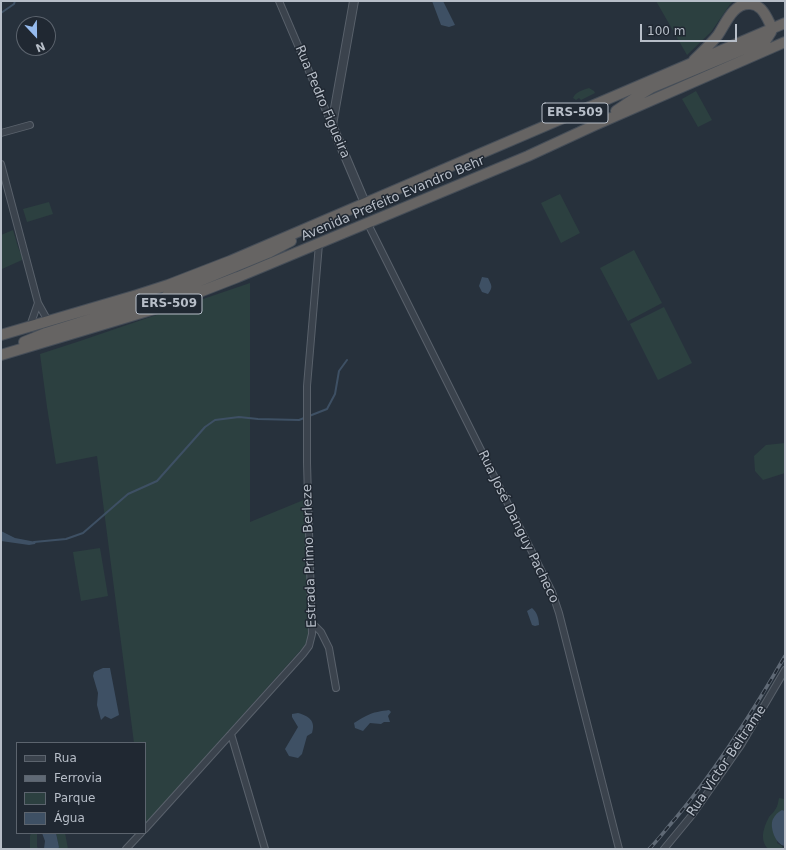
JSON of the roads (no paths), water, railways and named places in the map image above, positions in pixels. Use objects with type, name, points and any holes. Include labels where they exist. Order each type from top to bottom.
[{"type":"highway","points":[[595,125],[651,88],[766,40],[772,28],[761,8],[752,4],[746,4],[734,10],[712,43],[690,64]]},
{"type":"highway","name":"Avenida Prefeito Evandro Behr","points":[[1,335],[137,295],[204,271],[785,22]]},
{"type":"highway","name":"Avenida Prefeito Evandro Behr","points":[[1,355],[161,307],[238,277],[541,151],[595,125],[785,42]]},
{"type":"highway","points":[[161,307],[162,300],[166,296],[268,253],[289,242],[316,224]]},
{"type":"highway","points":[[1,355],[20,344],[46,333],[136,304],[138,300],[137,295]]},
{"type":"street","name":"Rua Pedro Figueira","points":[[278,1],[365,203]]},
{"type":"street","points":[[332,125],[354,1]]},
{"type":"street","points":[[1,133],[30,125]]},
{"type":"street","points":[[1,164],[38,303],[48,321]]},
{"type":"street","name":"Rua José Danguy Pacheco","points":[[368,224],[552,592],[559,613],[619,849]]},
{"type":"street","name":"Estrada Primo Berleze","points":[[146,828],[309,646],[312,634],[312,624],[307,464],[307,386],[320,244]]},
{"type":"street","points":[[30,326],[38,303]]},
{"type":"street","points":[[312,624],[321,632],[329,648],[336,688]]},
{"type":"street","name":"Rua Victor Beltrame","points":[[664,849],[692,815],[740,745],[785,670]]},
{"type":"street","points":[[231,734],[265,849]]},
{"type":"street","points":[[126,849],[140,834]]},
{"type":"water","points":[[432,1],[443,1],[455,25],[449,27],[441,25]]},
{"type":"water","points":[[482,277],[488,278],[491,285],[488,294],[482,292],[479,286]]},
{"type":"water","points":[[1,531],[15,538],[36,542],[35,544],[29,545],[1,541]]},
{"type":"water","points":[[532,608],[539,620],[539,625],[532,625],[527,611]]},
{"type":"water","points":[[103,668],[110,668],[119,715],[111,719],[105,716],[101,720],[97,705],[98,693],[93,676],[94,672]]},
{"type":"water","points":[[389,710],[391,712],[388,716],[390,722],[384,722],[381,724],[370,723],[363,731],[355,728],[354,723],[363,718],[375,713]]},
{"type":"water","points":[[298,713],[308,717],[311,720],[313,729],[312,733],[307,736],[302,754],[298,758],[289,756],[285,749],[298,727],[292,717],[292,714]]},
{"type":"water","points":[[782,810],[785,811],[785,846],[776,839],[772,826],[774,818]]},
{"type":"water","points":[[42,834],[56,834],[59,847],[58,849],[44,849],[45,841]]},
{"type":"waterway","points":[[1,13],[14,4],[15,1]]},
{"type":"waterway","points":[[34,542],[66,539],[83,533],[128,494],[157,481],[205,427],[215,420],[239,417],[299,420],[327,409],[335,394],[339,371],[347,360]]},
{"type":"railway","points":[[649,849],[690,800],[720,760],[785,656]]}]
